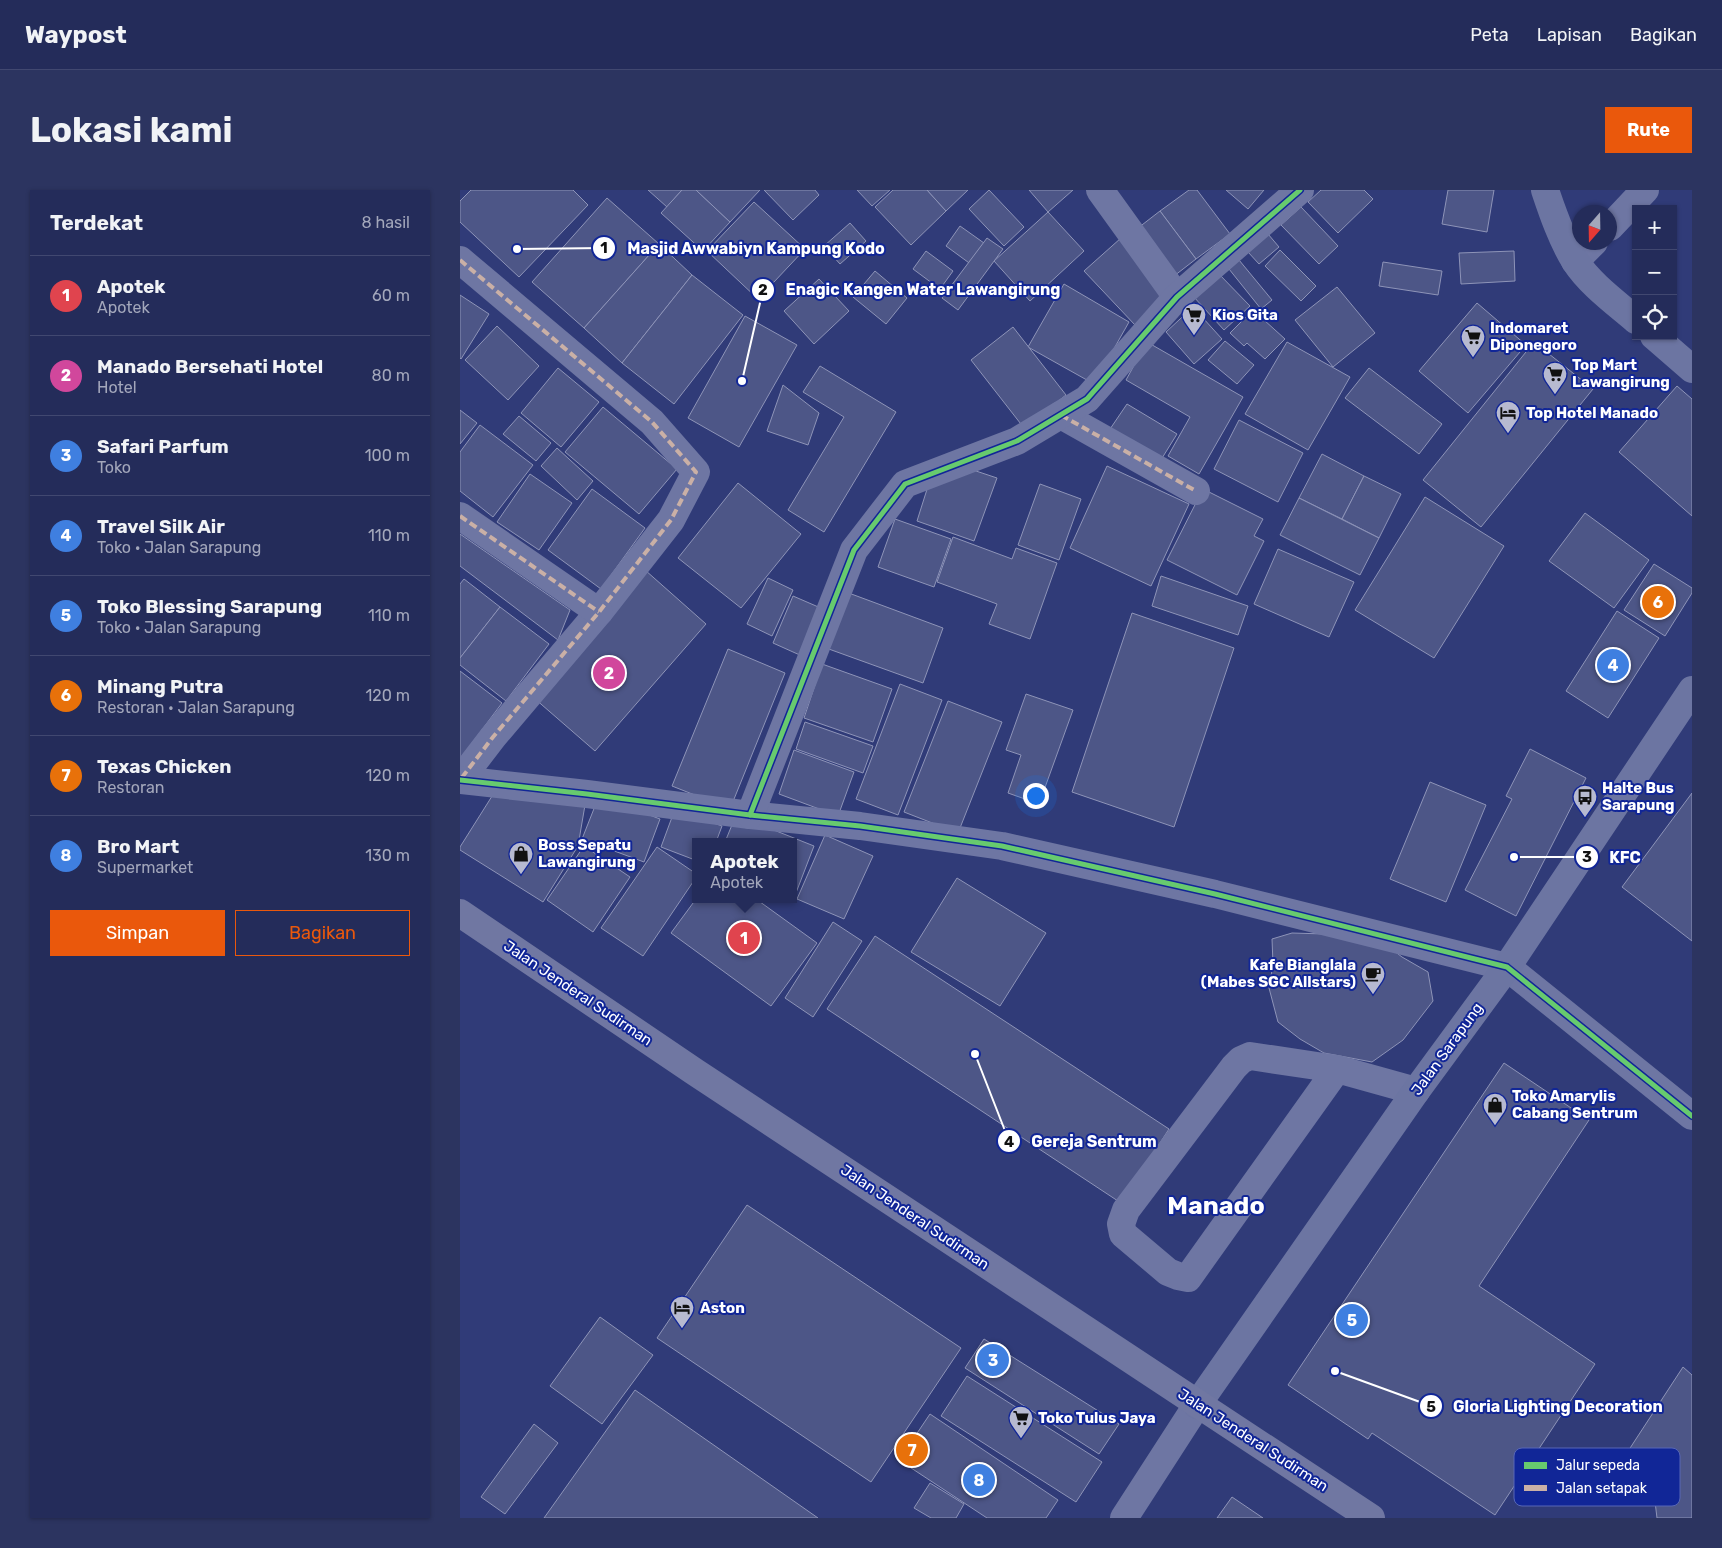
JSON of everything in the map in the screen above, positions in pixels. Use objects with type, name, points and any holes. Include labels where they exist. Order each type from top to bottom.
[{"type":"highway","name":"Jalan Jenderal Sudirman","points":[[460,913],[1197,1405],[1372,1518]]},
{"type":"main road","points":[[1546,190],[1553,214],[1585,252],[1592,281],[1632,316]]},
{"type":"main road","points":[[1659,340],[1692,369]]},
{"type":"main road","name":"Jalan Sarapung","points":[[1197,1405],[1416,1091],[1507,967],[1692,690]]},
{"type":"street","points":[[1100,190],[1177,297]]},
{"type":"street","points":[[750,815],[854,550],[905,484],[1017,441],[1087,399],[1177,297],[1300,190]]},
{"type":"street","points":[[1617,220],[1645,190]]},
{"type":"street","points":[[460,260],[652,422],[696,472],[671,520],[599,612],[493,737],[460,780]]},
{"type":"street","points":[[1062,415],[1196,491]]},
{"type":"street","points":[[460,516],[599,612]]},
{"type":"street","points":[[460,780],[750,815],[860,826],[1002,846],[1215,894],[1507,967],[1692,1116]]},
{"type":"street","points":[[1337,1069],[1188,1278],[1168,1272],[1123,1234],[1121,1224],[1126,1210],[1234,1067],[1250,1056],[1337,1069],[1416,1091]]},
{"type":"street","points":[[1124,1518],[1197,1405]]},
{"type":"building","points":[[471,190],[573,190],[588,205],[519,277],[460,222],[460,201]]},
{"type":"building","points":[[648,190],[682,190],[667,207]]},
{"type":"building","points":[[682,190],[696,190],[730,222],[703,251],[661,213]]},
{"type":"building","points":[[696,190],[760,190],[730,222]]},
{"type":"building","points":[[764,190],[815,190],[819,195],[793,220]]},
{"type":"building","points":[[857,190],[890,190],[872,206]]},
{"type":"building","points":[[893,190],[927,190],[946,211],[911,245],[875,207]]},
{"type":"building","points":[[927,190],[968,190],[946,211]]},
{"type":"building","points":[[989,190],[1024,227],[1004,246],[969,209]]},
{"type":"building","points":[[1029,190],[1073,190],[1048,212]]},
{"type":"building","points":[[1189,190],[1197,190],[1230,234],[1196,259],[1160,211]]},
{"type":"building","points":[[1226,190],[1264,190],[1248,209]]},
{"type":"building","points":[[1321,190],[1364,190],[1373,199],[1338,233],[1308,202]]},
{"type":"building","points":[[1448,190],[1494,190],[1487,232],[1442,224]]},
{"type":"building","points":[[607,198],[659,244],[584,328],[532,282]]},
{"type":"building","points":[[754,202],[805,249],[758,299],[707,251]]},
{"type":"building","points":[[1301,207],[1338,246],[1319,264],[1281,225]]},
{"type":"building","points":[[1160,211],[1196,259],[1174,276],[1138,228]]},
{"type":"building","points":[[1048,212],[1084,251],[1030,301],[994,261]]},
{"type":"building","points":[[850,223],[866,241],[840,264],[824,246]]},
{"type":"building","points":[[960,226],[991,248],[976,268],[946,246]]},
{"type":"building","points":[[1268,234],[1279,247],[1259,264],[1248,252]]},
{"type":"building","points":[[987,238],[1003,249],[958,310],[942,298]]},
{"type":"building","points":[[1121,238],[1170,292],[1135,325],[1084,271]]},
{"type":"building","points":[[659,244],[692,275],[622,363],[584,328]]},
{"type":"building","points":[[1280,250],[1316,286],[1301,301],[1265,266]]},
{"type":"building","points":[[926,251],[953,271],[940,289],[913,269]]},
{"type":"building","points":[[1514,251],[1515,281],[1461,284],[1459,253]]},
{"type":"building","points":[[1239,260],[1272,300],[1261,309],[1229,269]]},
{"type":"building","points":[[1383,262],[1442,271],[1438,295],[1379,286]]},
{"type":"building","points":[[875,271],[907,298],[886,324],[853,297]]},
{"type":"building","points":[[1218,273],[1250,306],[1224,330],[1193,296]]},
{"type":"building","points":[[692,275],[743,315],[674,404],[622,363]]},
{"type":"building","points":[[819,279],[849,311],[814,344],[784,311]]},
{"type":"building","points":[[1064,284],[1129,322],[1094,384],[1028,347]]},
{"type":"building","points":[[1337,287],[1375,333],[1333,367],[1295,320]]},
{"type":"building","points":[[460,295],[489,314],[461,359],[460,358]]},
{"type":"building","name":"Indomaret Diponegoro","points":[[1477,303],[1526,345],[1468,413],[1419,371]]},
{"type":"building","name":"Kios Gita","points":[[1193,307],[1222,339],[1194,364],[1166,332]]},
{"type":"building","points":[[1253,310],[1285,339],[1265,359],[1247,343],[1244,346],[1230,333]]},
{"type":"building","points":[[745,316],[797,345],[739,447],[688,418]]},
{"type":"building","points":[[497,326],[539,366],[508,400],[465,360]]},
{"type":"building","points":[[1013,327],[1066,395],[1024,428],[971,360]]},
{"type":"building","points":[[1225,341],[1254,365],[1237,384],[1208,360]]},
{"type":"building","points":[[1147,342],[1243,397],[1199,474],[1168,456],[1190,417],[1126,380]]},
{"type":"building","points":[[1287,342],[1350,377],[1308,450],[1245,414]]},
{"type":"building","name":"Top Hotel Manado","points":[[1534,342],[1593,389],[1481,527],[1423,480]]},
{"type":"building","points":[[820,366],[896,412],[824,532],[788,510],[844,417],[803,392]]},
{"type":"building","points":[[558,368],[599,402],[561,447],[521,413]]},
{"type":"building","points":[[1369,368],[1442,424],[1419,454],[1345,398]]},
{"type":"building","points":[[783,385],[819,413],[808,445],[767,431]]},
{"type":"building","points":[[1677,386],[1692,399],[1692,516],[1619,452]]},
{"type":"building","points":[[1127,404],[1177,434],[1159,463],[1108,432]]},
{"type":"building","points":[[603,407],[677,469],[639,514],[565,452]]},
{"type":"building","points":[[460,410],[477,423],[460,444]]},
{"type":"building","points":[[519,416],[551,443],[536,461],[503,434]]},
{"type":"building","points":[[1239,420],[1303,453],[1278,502],[1214,469]]},
{"type":"building","points":[[480,425],[533,465],[493,517],[460,491],[460,452]]},
{"type":"building","points":[[557,448],[593,481],[577,500],[541,466]]},
{"type":"building","points":[[1322,454],[1364,476],[1342,519],[1299,498]]},
{"type":"building","points":[[1107,466],[1189,504],[1151,586],[1070,548]]},
{"type":"building","points":[[967,468],[997,478],[974,541],[917,521],[929,483]]},
{"type":"building","points":[[530,474],[572,503],[539,550],[497,522]]},
{"type":"building","points":[[1364,476],[1401,494],[1379,538],[1342,519]]},
{"type":"building","points":[[738,483],[801,534],[741,608],[678,558]]},
{"type":"building","points":[[1040,484],[1081,499],[1059,560],[1018,545]]},
{"type":"building","points":[[592,489],[645,528],[601,589],[548,550]]},
{"type":"building","points":[[1203,489],[1263,519],[1254,536],[1264,541],[1237,595],[1167,560]]},
{"type":"building","points":[[1425,497],[1504,546],[1434,658],[1355,610]]},
{"type":"building","points":[[1299,498],[1379,538],[1360,575],[1280,535]]},
{"type":"building","points":[[1585,513],[1649,560],[1614,608],[1549,561]]},
{"type":"building","points":[[895,519],[951,539],[934,587],[878,567]]},
{"type":"building","points":[[460,534],[570,610],[558,640],[460,566]]},
{"type":"building","points":[[953,537],[1012,559],[1016,548],[1057,563],[1030,639],[989,624],[997,604],[937,582]]},
{"type":"building","points":[[1278,549],[1354,582],[1329,637],[1254,604]]},
{"type":"building","points":[[1654,564],[1692,588],[1692,593],[1665,636],[1624,610]]},
{"type":"building","points":[[645,570],[706,624],[595,751],[534,698]]},
{"type":"building","points":[[1161,576],[1248,606],[1238,635],[1152,606]]},
{"type":"building","points":[[768,578],[793,590],[772,636],[747,624]]},
{"type":"building","points":[[464,579],[500,607],[460,658],[460,584]]},
{"type":"building","points":[[846,592],[943,628],[923,683],[826,648]]},
{"type":"building","points":[[793,596],[823,609],[802,656],[773,643]]},
{"type":"building","points":[[500,607],[549,644],[506,701],[460,665],[460,658]]},
{"type":"building","points":[[1617,611],[1659,638],[1608,718],[1566,691]]},
{"type":"building","points":[[1132,613],[1234,648],[1174,827],[1072,792]]},
{"type":"building","points":[[728,649],[785,673],[730,809],[672,786]]},
{"type":"building","points":[[822,664],[892,689],[873,742],[804,718]]},
{"type":"building","points":[[460,671],[502,703],[460,759]]},
{"type":"building","points":[[900,684],[942,700],[898,815],[856,799]]},
{"type":"building","points":[[1026,694],[1073,710],[1039,804],[1008,793],[1021,755],[1006,750]]},
{"type":"building","points":[[948,701],[1002,722],[958,833],[904,812]]},
{"type":"building","points":[[805,722],[873,746],[863,773],[796,749]]},
{"type":"building","points":[[1530,749],[1586,778],[1516,916],[1465,890],[1512,799],[1506,796]]},
{"type":"building","points":[[794,750],[854,772],[838,816],[779,794]]},
{"type":"building","points":[[1430,782],[1486,805],[1446,902],[1390,879]]},
{"type":"building","points":[[494,793],[585,805],[578,846],[543,902],[460,850],[460,847]]},
{"type":"building","points":[[1692,793],[1692,941],[1622,887]]},
{"type":"building","points":[[599,796],[660,819],[644,862],[582,839]]},
{"type":"building","points":[[675,809],[722,826],[718,838],[692,838],[692,859],[661,847]]},
{"type":"building","points":[[736,815],[794,838],[727,838]]},
{"type":"building","points":[[825,835],[873,856],[844,919],[797,899]]},
{"type":"building","points":[[797,839],[814,846],[797,890]]},
{"type":"building","points":[[584,846],[630,877],[593,932],[547,900]]},
{"type":"building","points":[[657,847],[692,871],[692,883],[643,956],[601,928]]},
{"type":"building","points":[[957,878],[1046,933],[1000,1006],[911,952]]},
{"type":"building","points":[[693,903],[762,903],[817,943],[771,1006],[671,933]]},
{"type":"building","points":[[833,922],[862,941],[813,1017],[785,998]]},
{"type":"building","points":[[1292,933],[1325,934],[1389,947],[1428,972],[1433,1001],[1403,1040],[1372,1062],[1324,1053],[1300,1039],[1278,1022],[1269,988],[1273,964],[1272,939]]},
{"type":"building","points":[[875,936],[1169,1129],[1121,1203],[827,1009]]},
{"type":"building","points":[[1504,1063],[1589,1120],[1479,1286],[1595,1364],[1539,1448],[1514,1448],[1514,1486],[1495,1515],[1372,1433],[1368,1439],[1288,1385]]},
{"type":"building","points":[[747,1205],[961,1348],[871,1482],[657,1338]]},
{"type":"building","points":[[600,1317],[653,1355],[602,1424],[550,1386]]},
{"type":"building","points":[[984,1339],[1119,1424],[1099,1454],[965,1368]]},
{"type":"building","points":[[1683,1367],[1692,1375],[1692,1518],[1657,1518],[1656,1506],[1680,1506],[1680,1448],[1630,1448]]},
{"type":"building","name":"Toko Tulus Jaya","points":[[967,1376],[1102,1462],[1076,1502],[941,1416]]},
{"type":"building","points":[[635,1390],[818,1518],[544,1518]]},
{"type":"building","points":[[930,1414],[1058,1500],[1046,1518],[987,1518],[899,1460]]},
{"type":"building","points":[[534,1424],[558,1443],[505,1514],[481,1497]]},
{"type":"building","points":[[930,1483],[964,1504],[956,1518],[931,1518],[914,1508]]},
{"type":"building","points":[[1232,1497],[1263,1518],[1217,1518]]},
{"type":"marked path","points":[[460,260],[652,422],[696,472],[671,520],[599,612],[493,737],[460,780]]},
{"type":"marked path","points":[[1061,415],[1196,491]]},
{"type":"marked path","points":[[460,516],[599,612]]},
{"type":"cycle path","points":[[750,815],[854,550],[905,484],[1017,441],[1087,399],[1177,297],[1300,190]]},
{"type":"cycle path","points":[[460,780],[750,815],[860,826],[1002,846],[1215,894],[1507,967],[1692,1116]]},
{"type":"place","name":"Masjid Awwabiyn Kampung Kodo","points":[[517,249]]},
{"type":"place","name":"Kios Gita","points":[[1194,336]]},
{"type":"place","name":"Indomaret Diponegoro","points":[[1473,358]]},
{"type":"place","name":"Enagic Kangen Water Lawangirung","points":[[742,381]]},
{"type":"place","name":"Top Mart Lawangirung","points":[[1555,395]]},
{"type":"place","name":"Top Hotel Manado","points":[[1508,434]]},
{"type":"place","name":"Minang Putra","points":[[1658,602]]},
{"type":"place","name":"Travel Silk Air","points":[[1613,665]]},
{"type":"place","name":"Manado Bersehati Hotel","points":[[609,673]]},
{"type":"place","name":"Halte Bus Sarapung","points":[[1585,818]]},
{"type":"place","name":"KFC","points":[[1514,857]]},
{"type":"place","name":"Boss Sepatu Lawangirung","points":[[521,875]]},
{"type":"place","name":"Apotek","points":[[744,938]]},
{"type":"place","name":"Kafe Bianglala (Mabes SGC Allstars)","points":[[1373,995]]},
{"type":"place","name":"Gereja Sentrum","points":[[975,1054]]},
{"type":"place","name":"Toko Amarylis Cabang Sentrum","points":[[1495,1126]]},
{"type":"place","name":"Toko Blessing Sarapung","points":[[1352,1320]]},
{"type":"place","name":"Aston","points":[[682,1329]]},
{"type":"place","name":"Safari Parfum","points":[[993,1360]]},
{"type":"place","name":"Gloria Lighting Decoration","points":[[1335,1371]]},
{"type":"place","name":"Toko Tulus Jaya","points":[[1021,1439]]},
{"type":"place","name":"Texas Chicken","points":[[912,1450]]},
{"type":"place","name":"Bro Mart","points":[[979,1480]]},
{"type":"district","name":"Manado","points":[[1216,1205]]}]
